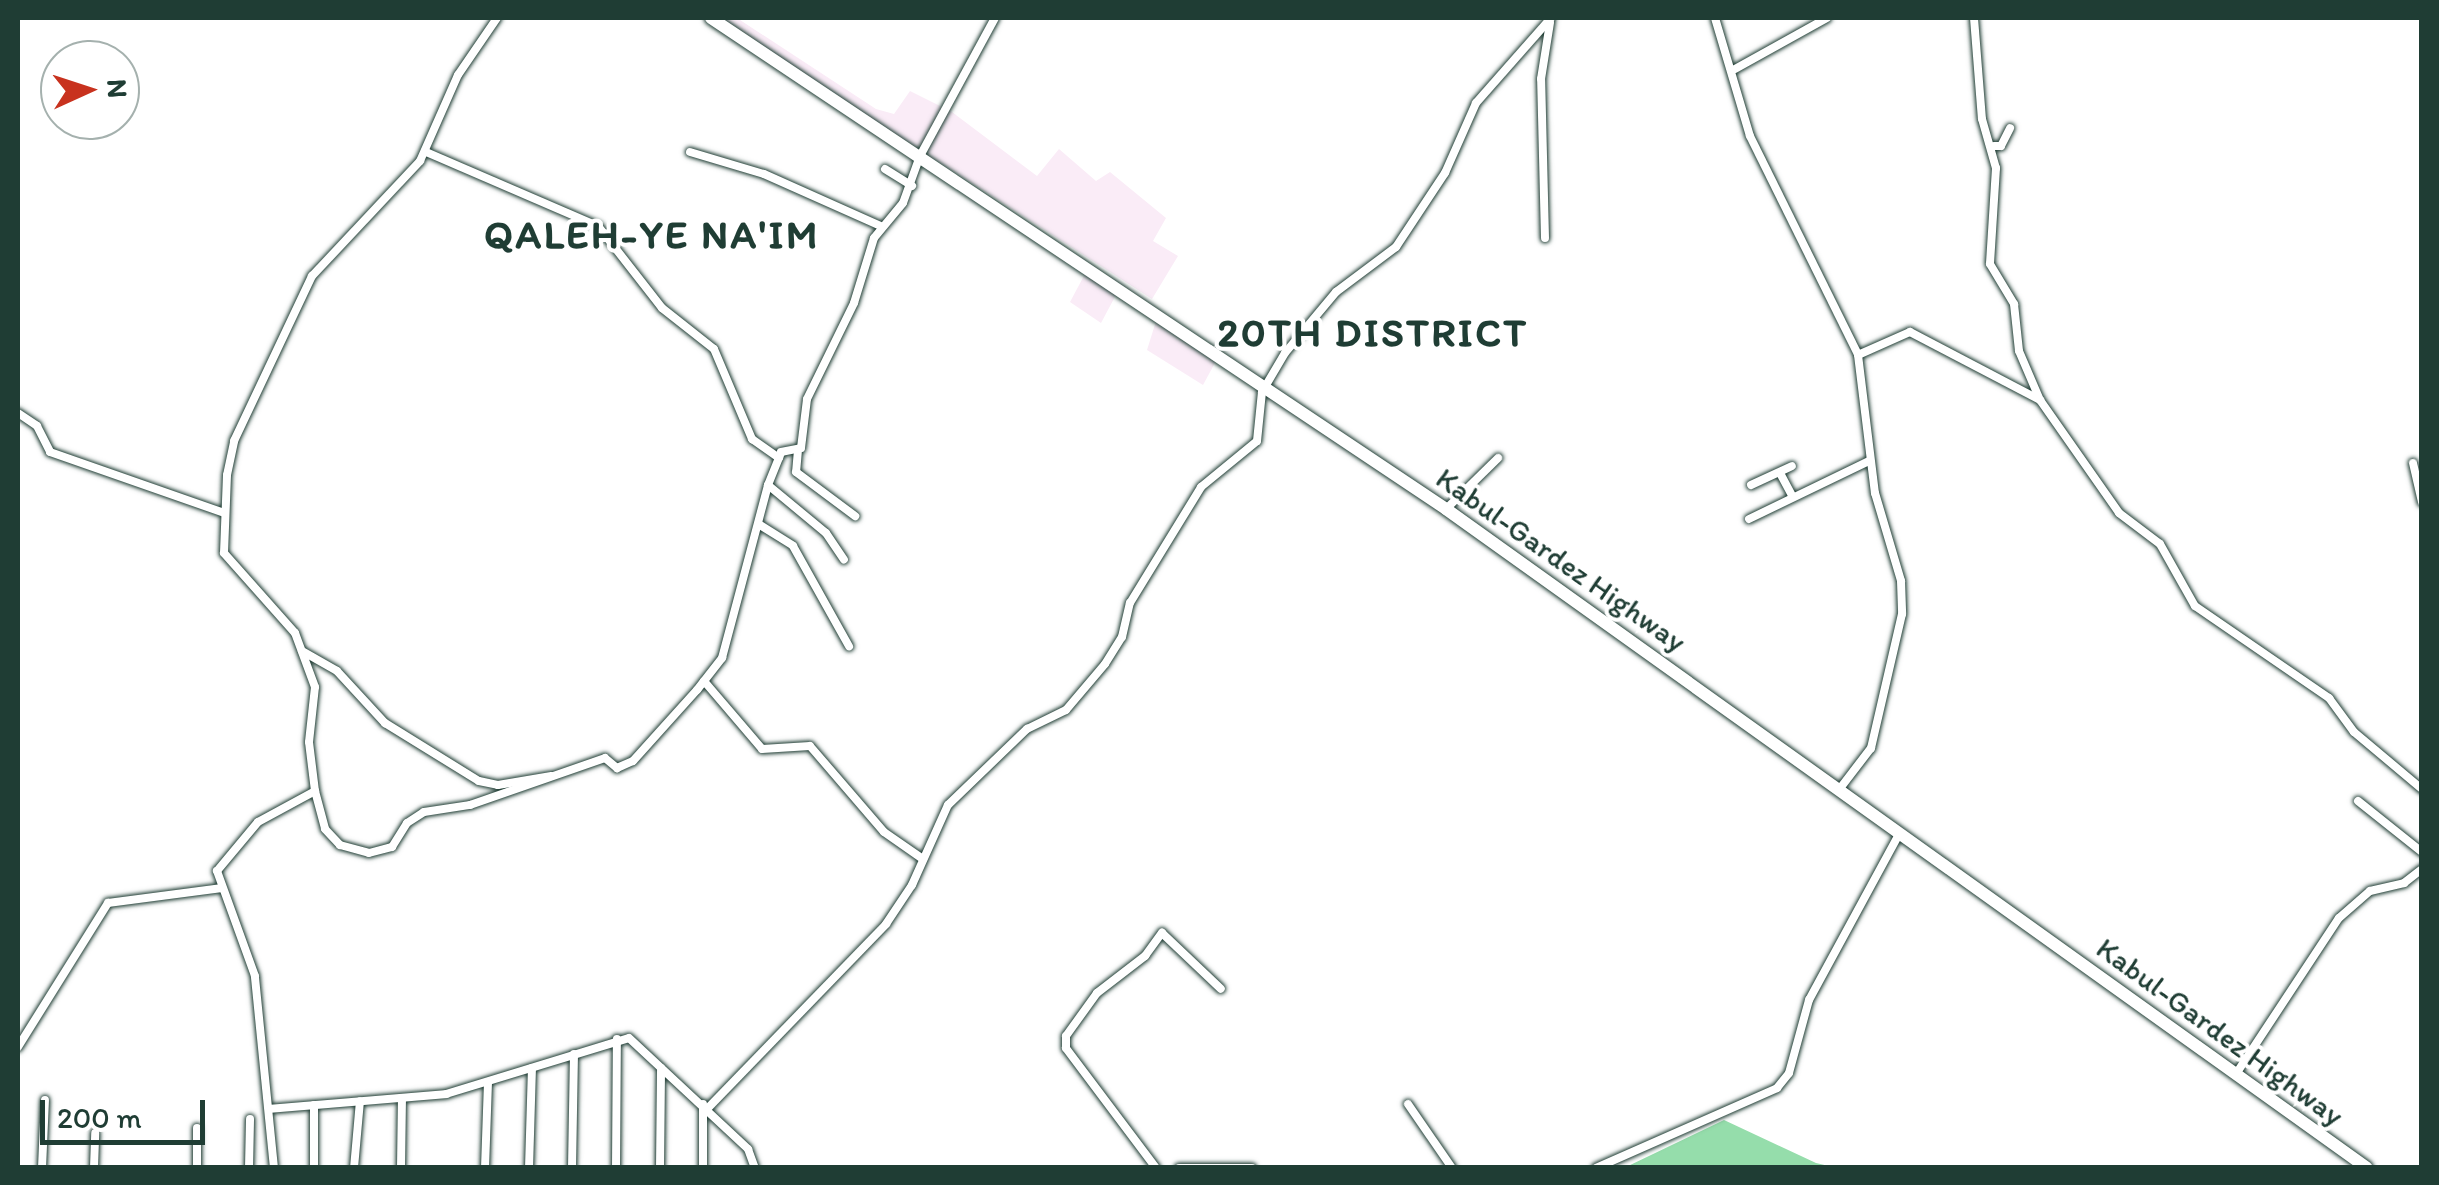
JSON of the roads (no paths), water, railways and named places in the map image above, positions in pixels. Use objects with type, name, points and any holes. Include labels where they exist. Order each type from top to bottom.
[{"type":"highway","name":"Kabul-Gardez Highway","points":[[710,18],[729,22],[920,156],[1265,384],[2367,1168]]},
{"type":"street","points":[[497,18],[458,75],[426,152],[312,276],[234,440],[224,513],[224,553],[295,633],[302,651],[315,687],[309,742],[325,828],[340,845],[369,853],[392,847],[406,823],[424,812],[566,776],[606,758],[617,768],[632,761],[722,658],[768,486],[781,452],[798,450]]},
{"type":"street","points":[[855,516],[796,472],[808,399],[854,303],[880,226],[912,186],[920,156],[995,18]]},
{"type":"street","points":[[1715,18],[1735,69],[1736,96],[1750,136],[1858,355],[1869,461],[1901,581],[1902,614],[1870,748],[1838,791]]},
{"type":"street","points":[[1735,69],[1827,18]]},
{"type":"street","points":[[1974,18],[1982,118],[1995,149],[2002,146],[2010,128]]},
{"type":"street","points":[[1545,238],[1541,79],[1551,20]]},
{"type":"street","points":[[703,1168],[706,1106],[886,924],[912,885],[920,857],[948,805],[1027,729],[1066,710],[1105,664],[1122,637],[1130,603],[1201,487],[1257,441],[1265,384],[1336,292],[1396,247],[1445,173],[1476,102],[1551,20]]},
{"type":"street","points":[[1991,140],[1990,264],[2014,304],[2019,352],[2040,400],[2119,513],[2160,544],[2194,606],[2329,698],[2354,732],[2422,789]]},
{"type":"street","points":[[426,152],[598,226],[662,308],[714,349],[752,439],[780,458]]},
{"type":"street","points":[[690,152],[764,174],[880,226]]},
{"type":"street","points":[[884,168],[912,186]]},
{"type":"street","points":[[1858,355],[1910,332],[2040,400]]},
{"type":"street","points":[[18,413],[37,426],[50,452],[224,513]]},
{"type":"street","points":[[1446,510],[1498,458]]},
{"type":"street","points":[[1749,519],[1869,461]]},
{"type":"street","points":[[2413,464],[2422,502]]},
{"type":"street","points":[[1751,485],[1792,466]]},
{"type":"street","points":[[1780,473],[1792,496]]},
{"type":"street","points":[[768,486],[826,533],[844,560]]},
{"type":"street","points":[[760,524],[793,546],[849,646]]},
{"type":"street","points":[[302,651],[337,672],[385,723],[479,781],[498,785],[566,776]]},
{"type":"street","points":[[704,681],[762,748],[810,746],[884,832],[920,857]]},
{"type":"street","points":[[274,1168],[255,976],[230,895],[222,888],[220,862],[245,835],[316,792]]},
{"type":"street","points":[[2358,801],[2422,852]]},
{"type":"street","points":[[1596,1168],[1778,1088],[1789,1073],[1809,1000],[1899,834]]},
{"type":"street","points":[[2236,1074],[2338,918],[2370,891],[2404,882],[2422,869]]},
{"type":"street","points":[[18,1046],[108,903],[222,888]]},
{"type":"street","points":[[1156,1168],[1066,1048],[1066,1036],[1097,994],[1145,956],[1162,933],[1220,989]]},
{"type":"street","points":[[268,1109],[402,1098],[488,1083],[616,1039],[633,1040],[748,1149],[754,1168]]},
{"type":"street","points":[[616,1039],[616,1168]]},
{"type":"street","points":[[572,1168],[574,1054]]},
{"type":"street","points":[[529,1168],[532,1068]]},
{"type":"street","points":[[660,1068],[660,1168]]},
{"type":"street","points":[[486,1168],[488,1083]]},
{"type":"street","points":[[401,1168],[402,1098]]},
{"type":"street","points":[[42,1168],[44,1100]]},
{"type":"street","points":[[354,1168],[360,1100]]},
{"type":"street","points":[[1408,1104],[1452,1168]]},
{"type":"street","points":[[314,1105],[314,1168]]},
{"type":"street","points":[[249,1168],[250,1118]]},
{"type":"street","points":[[197,1128],[198,1168]]},
{"type":"street","points":[[94,1168],[95,1132]]},
{"type":"street","points":[[1179,1168],[1252,1168]]},
{"type":"district","name":"QALEH-YE NA'IM","points":[[652,234]]},
{"type":"district","name":"20TH DISTRICT","points":[[1373,332]]}]
